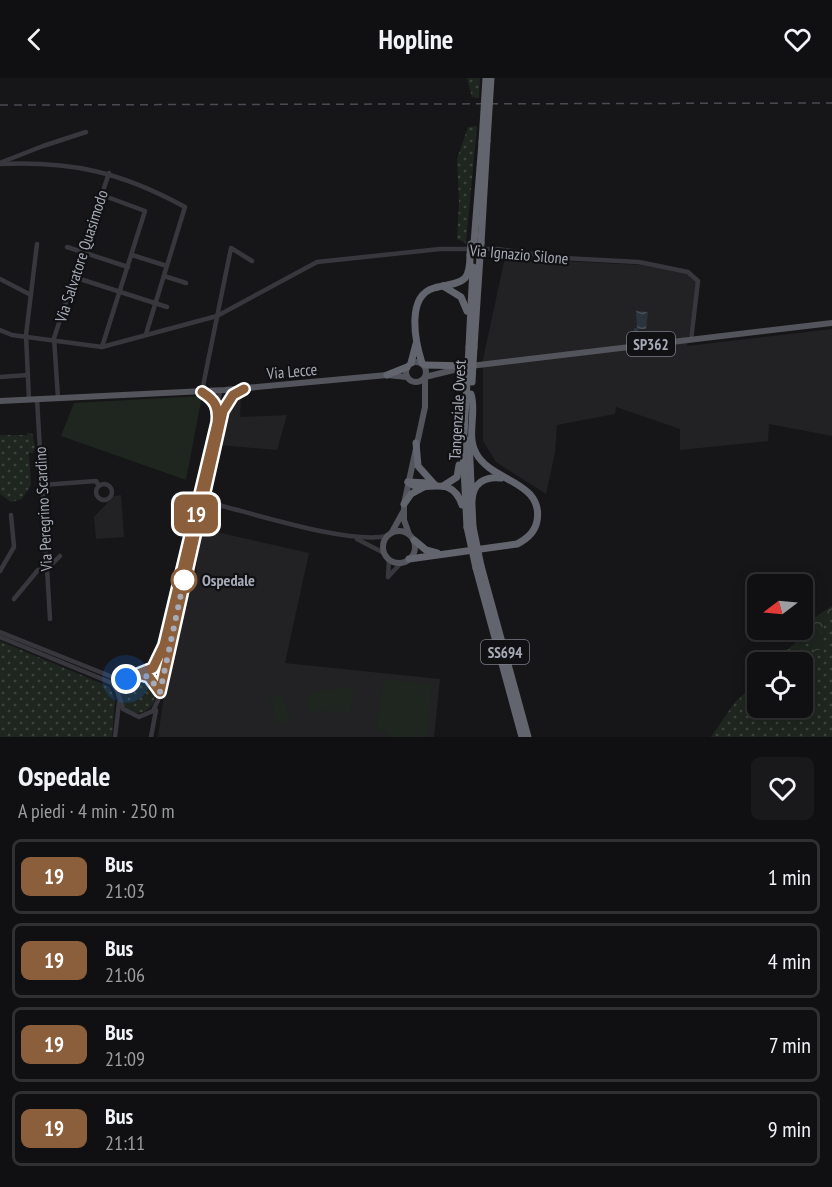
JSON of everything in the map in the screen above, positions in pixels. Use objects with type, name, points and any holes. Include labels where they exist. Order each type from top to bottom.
[{"type":"highway","points":[[476,243],[472,225],[476,222],[485,142],[486,78]]},
{"type":"highway","points":[[476,243],[491,78]]},
{"type":"highway","name":"Tangenziale Ovest","points":[[476,243],[469,382],[465,404],[463,492],[478,567],[522,737]]},
{"type":"highway","points":[[470,366],[423,364],[417,342],[416,310],[419,299],[428,290],[457,282],[465,277],[475,255]]},
{"type":"highway","points":[[441,286],[452,290],[464,301],[471,346]]},
{"type":"highway","points":[[387,375],[409,365],[417,342]]},
{"type":"highway","name":"Tangenziale Ovest","points":[[469,382],[471,394],[468,461],[471,526]]},
{"type":"highway","points":[[409,559],[517,544],[531,534],[538,516],[534,499],[525,488],[485,465],[475,451],[471,394]]},
{"type":"highway","points":[[404,508],[411,495],[431,486],[443,486],[452,482],[459,472],[465,404]]},
{"type":"highway","points":[[416,443],[418,466],[431,486]]},
{"type":"highway","points":[[471,526],[473,493],[477,485],[489,477],[505,478]]},
{"type":"highway","points":[[408,482],[420,481],[431,486]]},
{"type":"highway","points":[[443,486],[459,497],[471,526]]},
{"type":"highway","points":[[411,537],[426,550],[445,553]]},
{"type":"highway","name":"Tangenziale Ovest","points":[[478,567],[528,737]]},
{"type":"main road","name":"SP362","points":[[470,366],[832,323]]},
{"type":"main road","points":[[404,508],[414,552],[409,559],[401,563],[386,556],[383,544],[404,508],[425,407],[423,364],[409,365],[407,377]]},
{"type":"main road","points":[[425,407],[423,393],[416,382],[425,377],[470,366]]},
{"type":"main road","name":"Via Lecce","points":[[0,401],[202,392],[387,375],[407,377],[416,382]]},
{"type":"main road","points":[[389,535],[401,531],[411,537]]},
{"type":"street","points":[[0,164],[43,146],[86,132]]},
{"type":"street","points":[[0,164],[46,163],[109,173],[128,178],[184,207],[146,334]]},
{"type":"street","name":"Via Salvatore Quasimodo","points":[[54,338],[109,173]]},
{"type":"street","points":[[102,195],[145,212],[102,347]]},
{"type":"street","points":[[29,400],[26,335],[37,244]]},
{"type":"street","points":[[67,247],[128,267]]},
{"type":"street","points":[[218,408],[213,400],[202,392],[231,248],[252,261]]},
{"type":"street","name":"Via Ignazio Silone","points":[[217,316],[317,262],[440,249],[497,249],[563,258],[639,262],[688,272],[698,281],[691,340]]},
{"type":"street","points":[[132,255],[166,266]]},
{"type":"street","points":[[164,276],[186,283]]},
{"type":"street","points":[[74,277],[167,307]]},
{"type":"street","points":[[0,279],[31,295]]},
{"type":"street","points":[[0,330],[54,338],[96,348],[217,316]]},
{"type":"street","points":[[54,338],[58,398]]},
{"type":"street","points":[[439,374],[447,369],[447,366]]},
{"type":"street","points":[[0,377],[28,375]]},
{"type":"street","points":[[227,402],[244,389]]},
{"type":"street","points":[[0,632],[114,677],[126,679],[148,671],[160,656],[227,402],[223,390]]},
{"type":"street","points":[[151,737],[223,390]]},
{"type":"street","name":"Via Peregrino Scardino","points":[[37,399],[50,619]]},
{"type":"street","points":[[42,485],[96,481],[99,486]]},
{"type":"street","points":[[206,483],[219,507]]},
{"type":"street","points":[[201,502],[215,502]]},
{"type":"street","points":[[201,502],[346,535],[375,539],[389,535]]},
{"type":"street","points":[[197,523],[204,514],[219,507]]},
{"type":"street","points":[[0,571],[14,547],[11,515]]},
{"type":"street","points":[[346,535],[386,556],[388,577],[401,563]]},
{"type":"street","points":[[14,599],[38,570],[46,569],[60,556]]},
{"type":"street","points":[[0,638],[112,683],[118,693],[119,703],[115,737]]},
{"type":"street","points":[[138,674],[149,677],[160,692]]},
{"type":"street","points":[[118,693],[126,679]]},
{"type":"street","points":[[119,703],[127,713],[139,717],[150,714],[156,708]]},
{"type":"shaded area","points":[[506,253],[562,261],[642,265],[685,273],[696,279],[697,285],[687,346],[832,329],[832,436],[769,424],[768,441],[680,450],[680,429],[616,407],[615,414],[557,425],[555,453],[546,494],[496,462],[483,441],[483,359]]},
{"type":"shaded area","points":[[241,394],[240,417],[287,415],[277,450],[219,445],[228,407],[234,396]]},
{"type":"shaded area","points":[[121,495],[124,537],[96,539],[94,517],[114,496]]},
{"type":"shaded area","points":[[199,528],[309,553],[285,663],[440,679],[434,737],[158,737],[170,652],[182,618],[191,578],[196,574]]},
{"type":"green space","points":[[467,78],[480,78],[479,98],[472,97]]},
{"type":"green space","points":[[477,126],[466,243],[457,239],[459,202],[457,159],[468,127]]},
{"type":"green space","points":[[202,396],[186,480],[61,436],[74,403]]},
{"type":"green space","points":[[27,433],[32,433],[35,446],[33,453],[29,453],[31,485],[22,499],[11,502],[0,494],[0,435],[27,435]]},
{"type":"green space","points":[[832,606],[832,619],[819,629],[825,646],[823,649],[815,651],[810,643],[805,642],[798,652],[785,652],[797,640],[813,640],[815,617]]},
{"type":"green space","points":[[832,613],[832,737],[711,737],[735,702],[747,691],[747,718],[813,718],[813,652],[790,652],[803,640],[813,640],[813,631]]},
{"type":"green space","points":[[0,641],[110,687],[115,701],[112,737],[0,737]]},
{"type":"green space","points":[[138,679],[150,684],[155,696],[150,708],[138,713],[126,708],[121,696],[126,684]]},
{"type":"green space","points":[[384,679],[432,684],[427,737],[389,737],[387,732],[376,729]]},
{"type":"green space","points":[[352,687],[354,690],[350,715],[345,712],[310,711],[307,697],[320,690]]},
{"type":"green space","points":[[747,690],[747,705],[738,704]]},
{"type":"green space","points":[[279,694],[292,721],[276,725],[272,703],[267,698]]},
{"type":"water","points":[[636,311],[648,312],[646,329],[638,329],[637,336],[634,335],[634,328],[637,328]]},
{"type":"railway","points":[[0,105],[832,103]]},
{"type":"bus line","name":"19","points":[[202,392],[213,400],[218,408],[217,423],[164,645],[153,668],[138,674],[154,681],[160,692],[168,646],[223,411],[233,395],[244,389]]},
{"type":"place","name":"Ospedale","points":[[184,580]]},
{"type":"route","points":[[126,679],[138,674],[144,675],[154,681],[160,692],[168,646],[184,580]]}]
